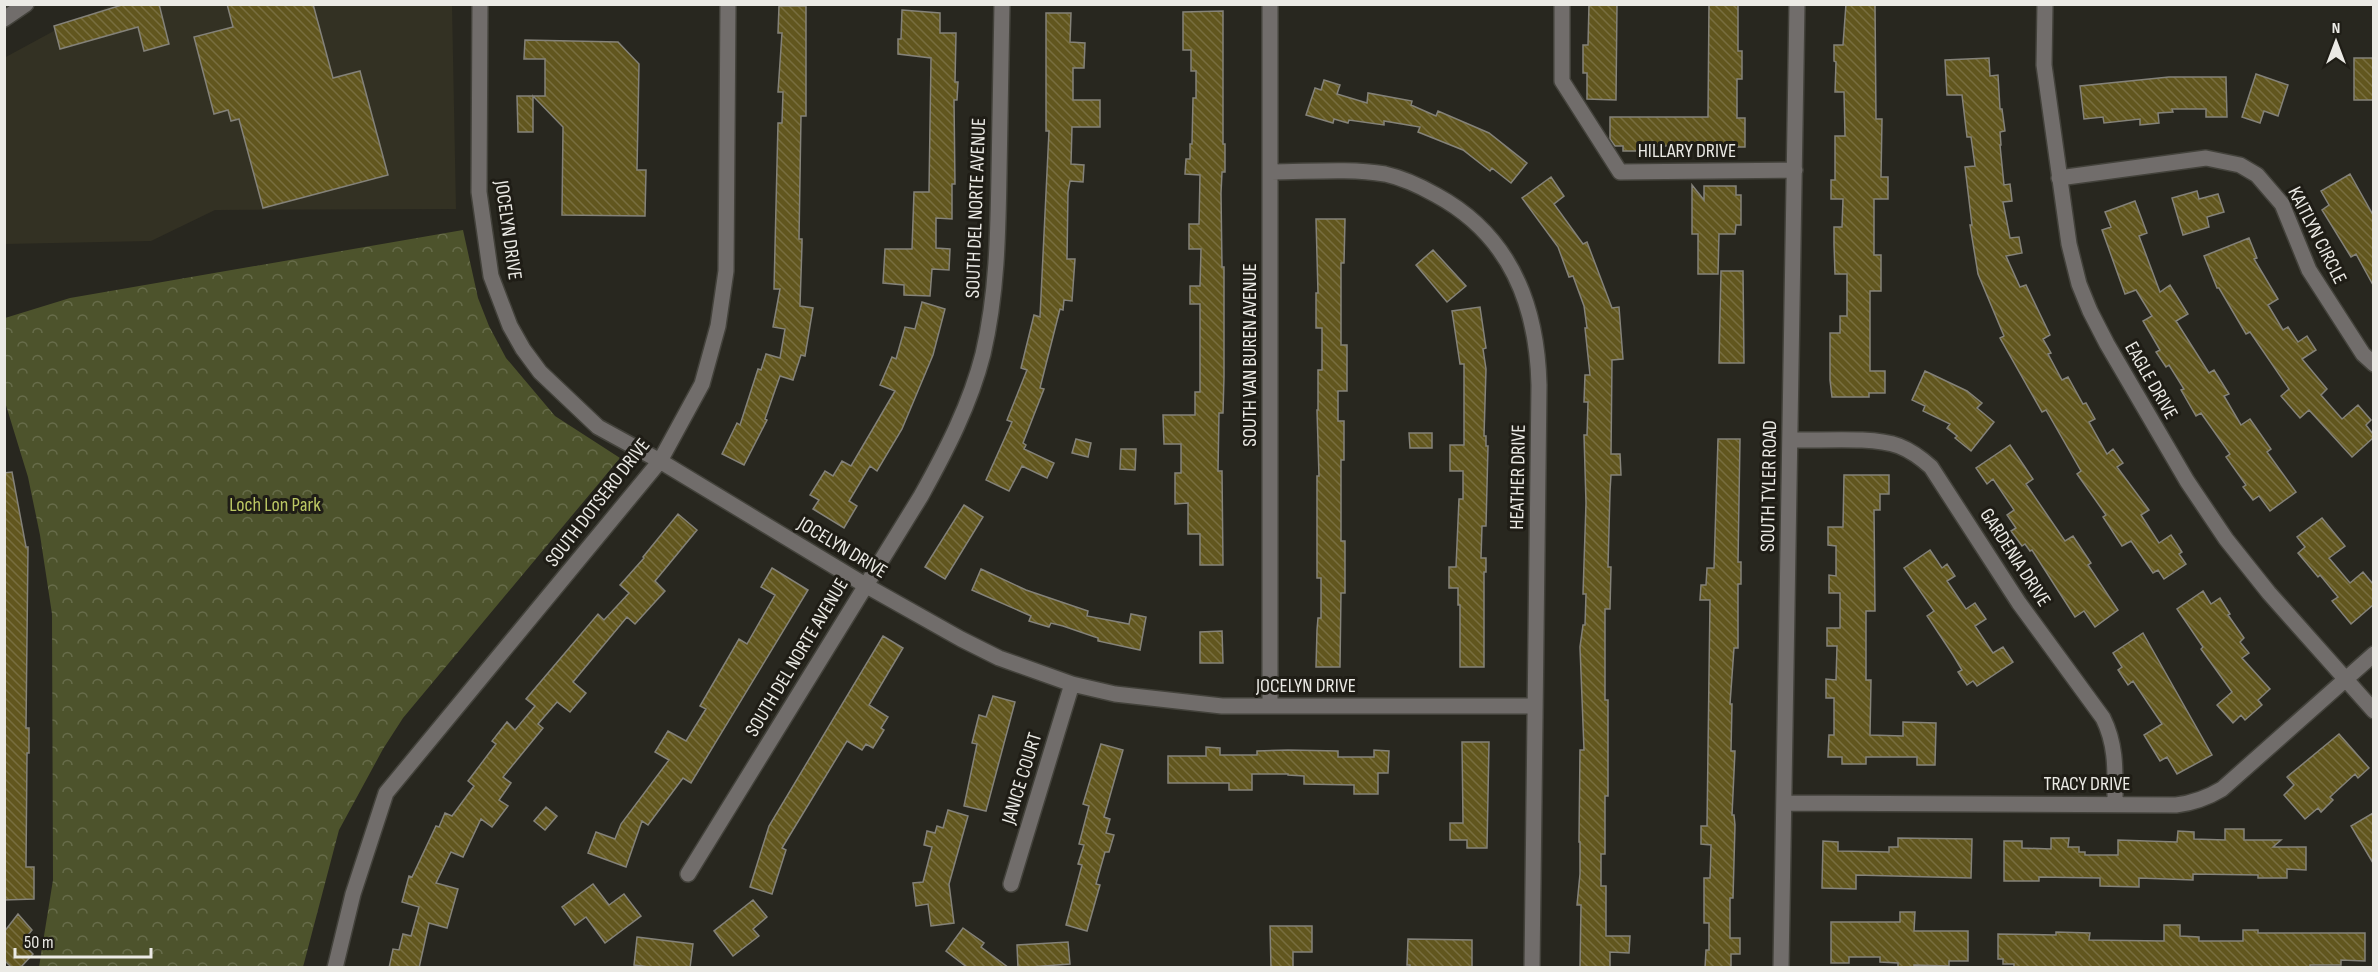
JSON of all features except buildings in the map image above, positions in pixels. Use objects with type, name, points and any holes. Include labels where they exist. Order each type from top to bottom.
[{"type":"street","points":[[4,18],[26,4]]},
{"type":"street","name":"JOCELYN DRIVE","points":[[480,4],[479,192],[489,267],[500,303],[523,349],[540,372],[563,396],[598,427],[660,461],[865,585],[961,639],[1043,676],[1114,694],[1222,706],[1535,706]]},
{"type":"street","name":"SOUTH DOTSERO DRIVE","points":[[335,968],[353,894],[386,793],[660,461],[702,384],[718,326],[726,271],[728,4]]},
{"type":"street","name":"SOUTH DEL NORTE AVENUE","points":[[688,874],[921,496],[951,442],[968,401],[982,357],[991,317],[998,264],[1002,4]]},
{"type":"street","name":"SOUTH VAN BUREN AVENUE","points":[[1270,4],[1270,705]]},
{"type":"street","name":"HILLARY DRIVE","points":[[1562,4],[1562,81],[1620,172],[1795,170]]},
{"type":"street","name":"SOUTH TYLER ROAD","points":[[1781,968],[1797,4]]},
{"type":"street","name":"EAGLE DRIVE","points":[[2045,4],[2044,65],[2069,244],[2079,284],[2107,344],[2187,481],[2226,539],[2269,593],[2373,711]]},
{"type":"street","name":"KAITLYN CIRCLE","points":[[2059,178],[2206,158],[2240,165],[2257,175],[2282,204],[2309,270],[2363,354],[2373,364]]},
{"type":"street","name":"HEATHER DRIVE","points":[[1271,172],[1385,174],[1422,187],[1449,202],[1485,231],[1514,272],[1526,301],[1538,355],[1532,968]]},
{"type":"street","name":"GARDENIA DRIVE","points":[[1790,440],[1882,441],[1916,454],[1931,467],[2019,603],[2103,718],[2111,735],[2115,753],[2115,804]]},
{"type":"street","points":[[2345,679],[2373,654]]},
{"type":"street","name":"TRACY DRIVE","points":[[1784,803],[2176,805],[2208,797],[2222,789],[2345,679]]},
{"type":"street","name":"JANICE COURT","points":[[1011,884],[1072,684]]},
{"type":"shaded area","points":[[112,5],[452,5],[456,209],[215,210],[151,241],[5,244],[4,58],[63,26]]},
{"type":"green space","name":"Loch Lon Park","points":[[463,230],[478,298],[489,326],[506,358],[555,416],[620,458],[403,718],[383,749],[339,830],[303,967],[39,967],[53,880],[52,614],[40,535],[28,477],[5,402],[5,318],[70,298]]}]
